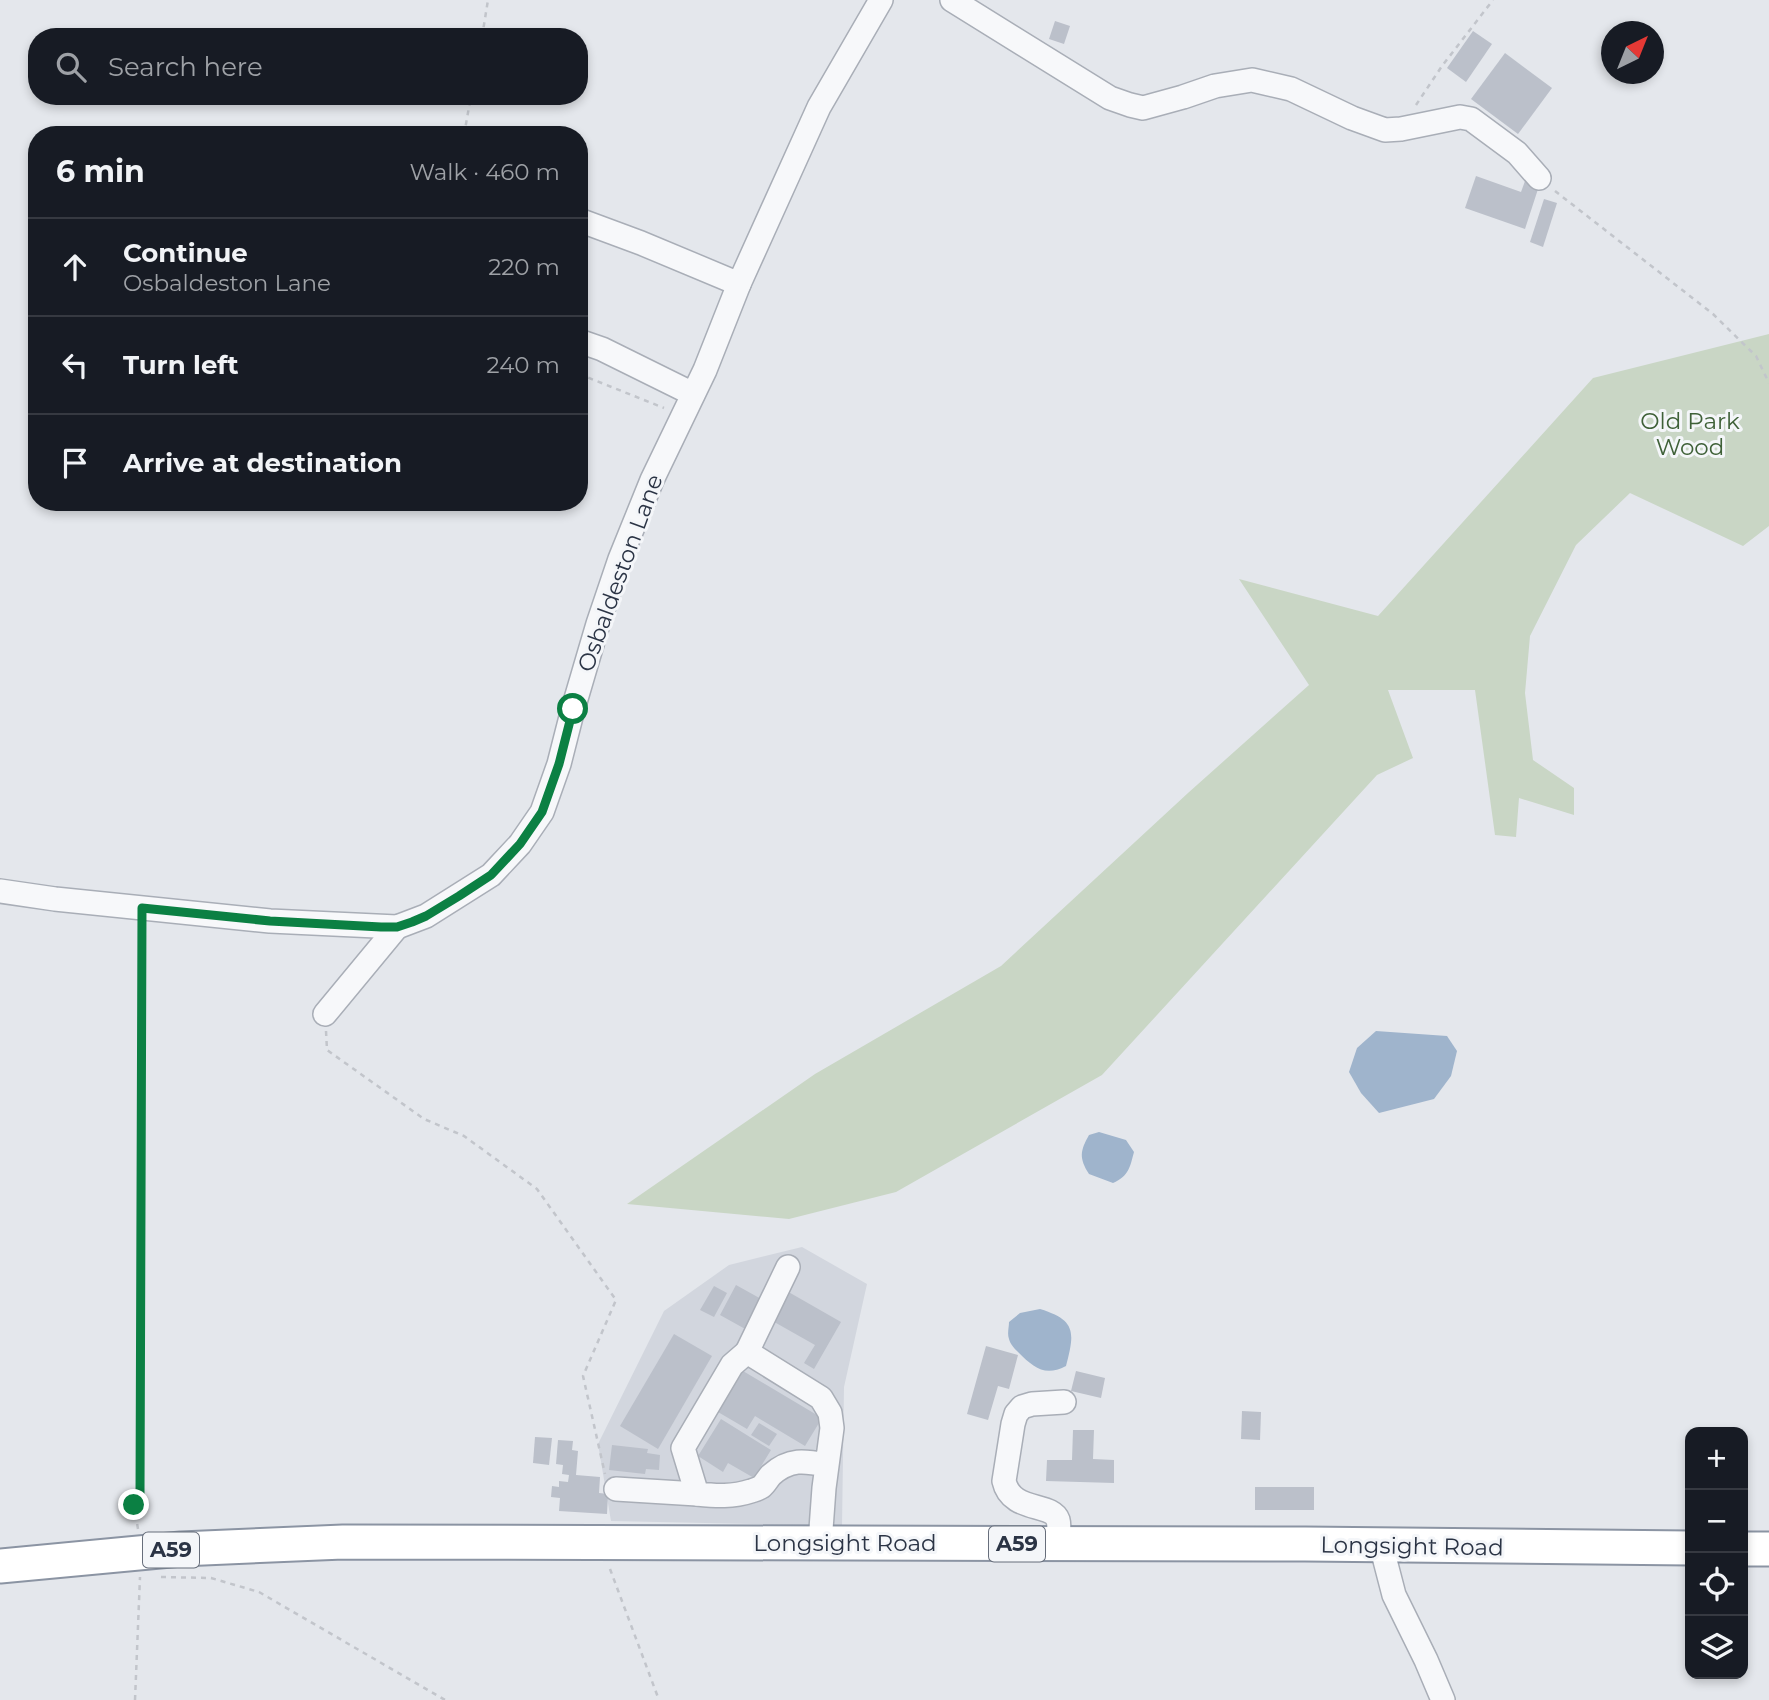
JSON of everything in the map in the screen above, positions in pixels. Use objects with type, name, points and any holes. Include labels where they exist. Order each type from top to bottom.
[{"type":"highway","name":"Longsight Road","points":[[0,1566],[144,1569],[181,1549],[343,1542],[1685,1548]]},
{"type":"highway","points":[[1748,1549],[1769,1549]]},
{"type":"street","name":"Osbaldeston Lane","points":[[0,891],[270,921],[397,927],[426,916],[491,875],[520,844],[542,812],[559,764],[598,624],[652,480],[705,370],[739,284],[819,107],[881,0]]},
{"type":"street","points":[[952,0],[1110,98],[1130,105],[1156,105],[1215,86],[1252,80],[1291,89],[1352,118],[1385,130],[1460,117],[1471,119],[1517,153],[1539,178]]},
{"type":"street","points":[[588,223],[739,284]]},
{"type":"street","points":[[588,344],[693,394]]},
{"type":"street","points":[[325,1014],[397,927]]},
{"type":"street","points":[[697,1494],[683,1448],[732,1365],[747,1352],[788,1267]]},
{"type":"street","points":[[747,1352],[821,1398],[830,1413],[832,1428],[820,1543]]},
{"type":"street","points":[[1058,1544],[1058,1520],[1054,1514],[1028,1506],[1014,1498],[1006,1489],[1004,1481],[1016,1414],[1023,1407],[1032,1404],[1065,1402]]},
{"type":"street","points":[[616,1489],[739,1495],[762,1487],[775,1471],[791,1462],[807,1461],[827,1465]]},
{"type":"street","points":[[1381,1545],[1394,1595],[1443,1700]]},
{"type":"path","points":[[483,28],[488,0]]},
{"type":"path","points":[[1401,129],[1442,66],[1493,0]]},
{"type":"path","points":[[466,126],[469,105]]},
{"type":"path","points":[[1539,178],[1713,314],[1756,356],[1769,383]]},
{"type":"path","points":[[588,378],[683,416]]},
{"type":"path","points":[[135,1700],[144,1569],[134,1505],[140,1496],[142,908]]},
{"type":"path","points":[[325,1014],[327,1050],[424,1119],[464,1136],[537,1189],[616,1300],[583,1376],[607,1484],[616,1485],[616,1489]]},
{"type":"path","points":[[600,1543],[659,1700]]},
{"type":"path","points":[[144,1569],[211,1578],[259,1592],[445,1700]]},
{"type":"shaded area","points":[[802,1247],[867,1284],[844,1387],[842,1526],[611,1521],[598,1444],[664,1311],[729,1265]]},
{"type":"green space","name":"Old Park Wood","points":[[1769,334],[1769,526],[1743,546],[1630,493],[1576,545],[1530,636],[1525,693],[1533,760],[1574,788],[1574,815],[1519,798],[1516,837],[1495,835],[1475,690],[1388,690],[1413,758],[1377,775],[1102,1075],[896,1192],[789,1219],[627,1204],[815,1074],[1001,966],[1309,685],[1239,579],[1378,616],[1593,378]]},
{"type":"water","points":[[1376,1031],[1447,1036],[1457,1051],[1451,1076],[1434,1099],[1379,1113],[1361,1093],[1349,1072],[1357,1048]]},
{"type":"water","points":[[1099,1132],[1126,1140],[1134,1152],[1126,1174],[1113,1183],[1089,1174],[1082,1159],[1082,1150],[1089,1135]]},
{"type":"water","points":[[1040,1309],[1061,1318],[1070,1329],[1071,1344],[1066,1366],[1052,1371],[1040,1369],[1029,1362],[1013,1346],[1008,1335],[1009,1322],[1020,1313]]},
{"type":"building","points":[[1055,21],[1070,26],[1064,44],[1049,39]]},
{"type":"building","points":[[1473,31],[1492,44],[1466,82],[1447,68]]},
{"type":"building","points":[[1505,53],[1552,88],[1518,134],[1471,99]]},
{"type":"building","points":[[1476,176],[1521,192],[1525,181],[1539,186],[1525,229],[1465,208]]},
{"type":"building","points":[[1544,199],[1557,203],[1543,247],[1530,242]]},
{"type":"building","points":[[736,1285],[763,1300],[747,1330],[720,1315]]},
{"type":"building","points":[[714,1286],[727,1293],[714,1317],[700,1310]]},
{"type":"building","points":[[785,1290],[841,1322],[814,1369],[804,1363],[815,1345],[769,1319]]},
{"type":"building","points":[[674,1334],[712,1356],[658,1449],[620,1426]]},
{"type":"building","points":[[986,1346],[1018,1355],[1009,1389],[998,1386],[988,1420],[967,1414]]},
{"type":"building","points":[[743,1371],[822,1418],[805,1446],[755,1416],[747,1429],[718,1412]]},
{"type":"building","points":[[1076,1371],[1105,1378],[1101,1398],[1071,1391]]},
{"type":"building","points":[[1242,1411],[1261,1412],[1260,1440],[1241,1439]]},
{"type":"building","points":[[721,1419],[771,1450],[754,1478],[728,1463],[723,1472],[698,1456]]},
{"type":"building","points":[[759,1423],[777,1434],[769,1446],[751,1435]]},
{"type":"building","points":[[1073,1430],[1094,1430],[1093,1459],[1114,1460],[1114,1483],[1046,1481],[1047,1460],[1072,1460]]},
{"type":"building","points":[[535,1437],[552,1438],[549,1465],[533,1463]]},
{"type":"building","points":[[558,1440],[573,1441],[572,1450],[578,1451],[576,1475],[600,1477],[599,1493],[608,1494],[607,1514],[559,1511],[560,1498],[551,1497],[552,1486],[559,1487],[559,1481],[568,1482],[569,1475],[562,1474],[563,1465],[556,1464]]},
{"type":"building","points":[[612,1445],[648,1449],[647,1453],[660,1455],[659,1470],[646,1469],[645,1474],[609,1470]]},
{"type":"building","points":[[1255,1487],[1314,1487],[1314,1510],[1255,1510]]},
{"type":"route","points":[[134,1505],[140,1496],[142,908],[270,921],[381,927],[397,927],[426,916],[491,875],[520,844],[542,812],[559,764],[573,709]]}]
